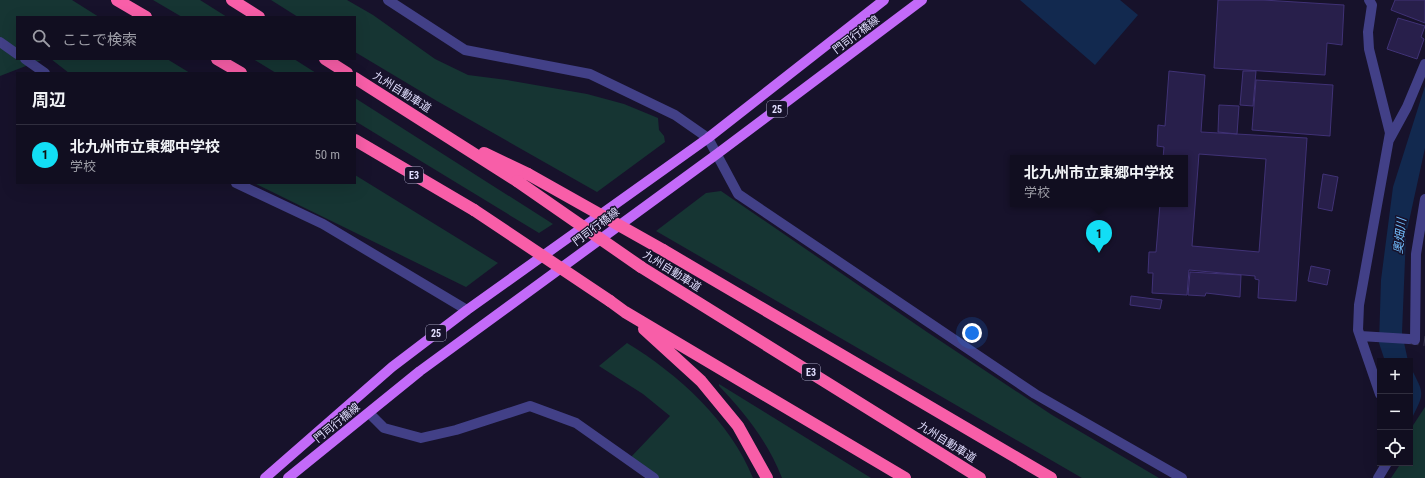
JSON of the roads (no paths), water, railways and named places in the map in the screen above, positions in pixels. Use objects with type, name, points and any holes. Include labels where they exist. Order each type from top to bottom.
[{"type":"highway","points":[[117,0],[144,16]]},
{"type":"highway","points":[[232,0],[257,16]]},
{"type":"highway","points":[[219,60],[239,72]]},
{"type":"highway","points":[[327,60],[345,72]]},
{"type":"highway","name":"九州自動車道","points":[[356,79],[517,181],[641,267],[980,478]]},
{"type":"highway","points":[[431,126],[528,174],[663,250],[1051,478]]},
{"type":"highway","name":"E3","points":[[356,141],[474,210],[625,312],[905,478]]},
{"type":"highway","points":[[625,312],[701,381],[738,426],[767,478]]},
{"type":"main road","name":"門司行橋線","points":[[265,478],[392,367],[467,310],[708,138],[884,0]]},
{"type":"main road","name":"門司行橋線","points":[[288,478],[420,371],[717,154],[922,0]]},
{"type":"street","points":[[388,0],[465,50],[590,74],[675,115],[708,138],[738,194],[1035,394],[1182,478]]},
{"type":"street","points":[[1369,0],[1372,5],[1368,32],[1370,49],[1390,133],[1359,305],[1358,330],[1377,385]]},
{"type":"street","points":[[0,42],[16,53]]},
{"type":"street","points":[[26,60],[44,72]]},
{"type":"street","points":[[1388,143],[1407,107],[1425,64]]},
{"type":"street","points":[[238,184],[323,224],[467,310]]},
{"type":"street","points":[[1360,336],[1412,340],[1416,254],[1425,199]]},
{"type":"street","points":[[368,413],[384,428],[421,438],[456,430],[530,406],[576,423],[654,478]]},
{"type":"street","points":[[1378,478],[1385,466]]},
{"type":"water","points":[[1020,0],[1120,0],[1138,15],[1095,65]]},
{"type":"water","name":"奧畑川","points":[[1425,86],[1425,148],[1406,235],[1402,333],[1407,358],[1384,358],[1379,343],[1381,280],[1393,187]]},
{"type":"water","points":[[1413,372],[1421,389],[1421,399],[1413,415]]},
{"type":"tunnel","points":[[1409,339],[1425,341]]},
{"type":"place","name":"北九州市立東郷中学校","points":[[1099,253]]}]
